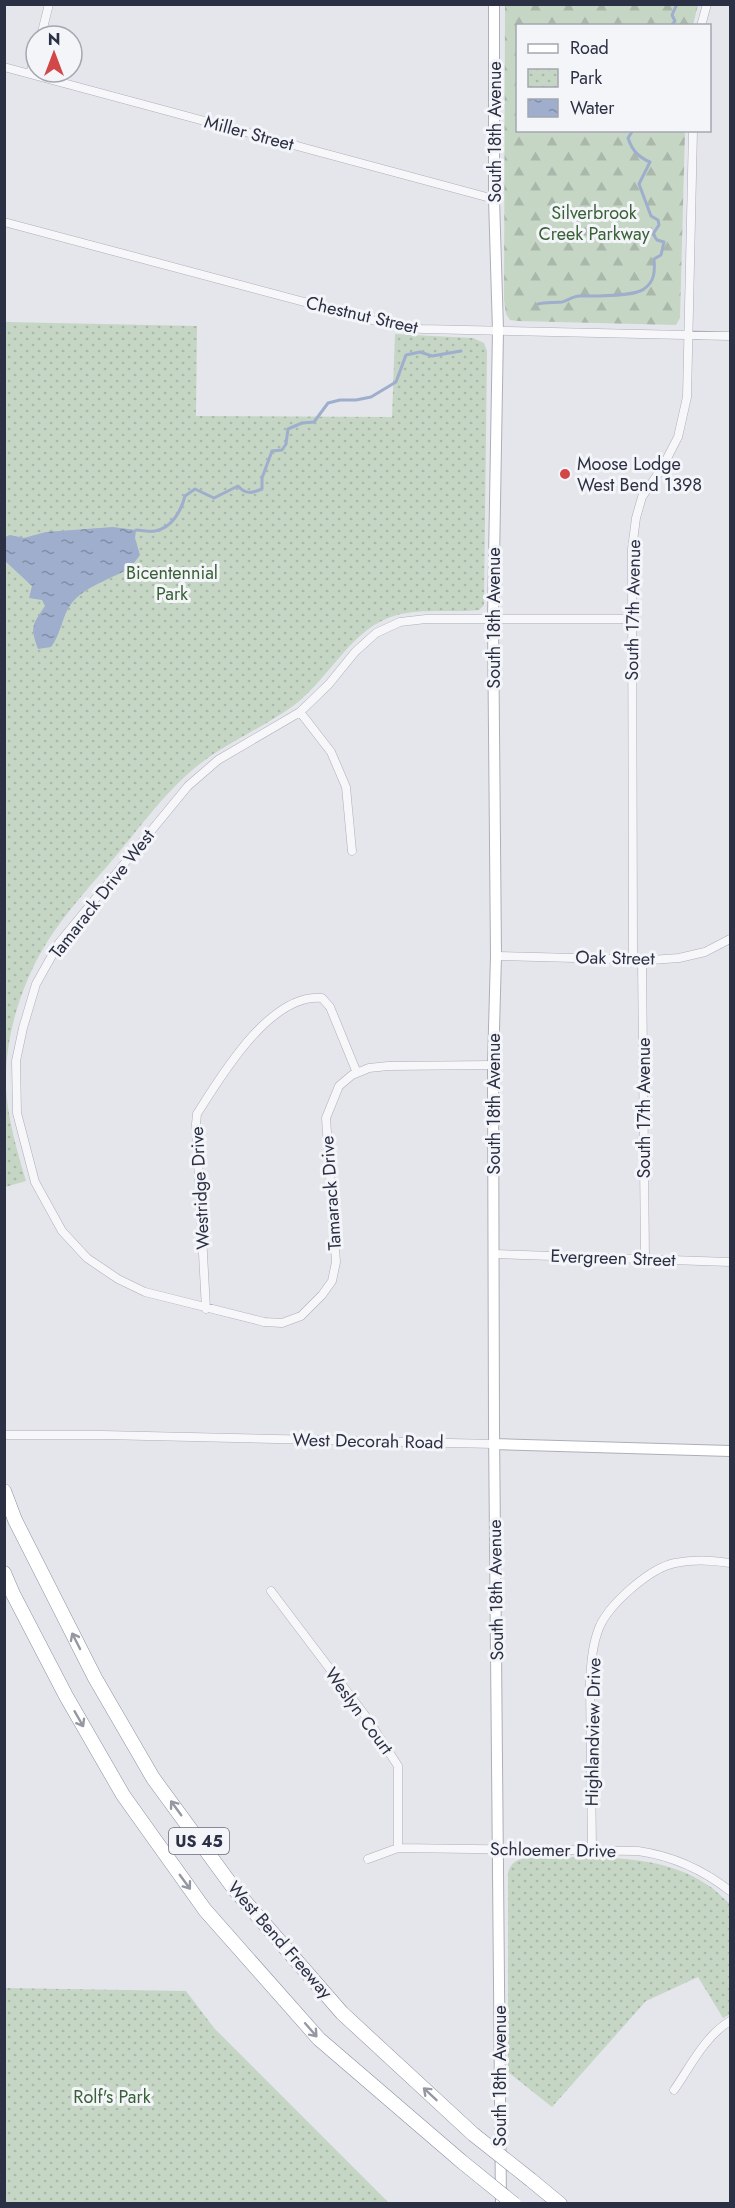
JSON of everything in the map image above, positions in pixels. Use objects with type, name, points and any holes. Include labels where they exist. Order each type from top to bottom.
[{"type":"highway","name":"West Bend Freeway","points":[[4,1491],[15,1520],[95,1678],[153,1778],[235,1890],[342,2013],[473,2134],[560,2204]]},
{"type":"highway","name":"West Bend Freeway","points":[[4,1573],[66,1696],[123,1795],[205,1910],[319,2039],[460,2161],[514,2204]]},
{"type":"street","points":[[44,24],[49,4]]},
{"type":"street","name":"South 18th Avenue","points":[[494,4],[494,199],[498,330],[493,618],[496,956],[493,1065],[494,1444],[501,2204]]},
{"type":"street","points":[[702,24],[707,4]]},
{"type":"street","name":"Miller Street","points":[[4,67],[24,72]]},
{"type":"street","name":"Miller Street","points":[[67,84],[494,199]]},
{"type":"street","name":"South 17th Avenue","points":[[633,958],[632,549],[636,518],[642,497],[662,468],[678,437],[687,397],[693,132]]},
{"type":"street","name":"Chestnut Street","points":[[4,222],[391,325],[422,329],[730,336]]},
{"type":"street","name":"Tamarack Drive West","points":[[206,1309],[145,1292],[118,1279],[87,1258],[62,1231],[34,1182],[17,1113],[16,1061],[36,984],[59,943],[188,786],[218,760],[300,712],[329,684],[355,652],[376,633],[400,622],[426,619],[632,619]]},
{"type":"street","points":[[300,712],[331,752],[346,787],[352,851]]},
{"type":"street","name":"Oak Street","points":[[496,956],[679,958],[705,952],[730,939]]},
{"type":"street","name":"South 17th Avenue","points":[[642,959],[645,1258]]},
{"type":"street","name":"Westridge Drive","points":[[206,1309],[197,1114],[233,1057],[277,1013],[312,997],[322,998],[335,1017],[357,1073]]},
{"type":"street","points":[[357,1073],[369,1068],[388,1066],[493,1065]]},
{"type":"street","name":"Tamarack Drive","points":[[206,1309],[264,1322],[282,1323],[301,1316],[332,1281],[336,1262],[326,1118],[339,1086],[357,1073]]},
{"type":"street","name":"Evergreen Street","points":[[495,1254],[730,1262]]},
{"type":"street","name":"West Decorah Road","points":[[4,1435],[730,1451]]},
{"type":"street","name":"Highlandview Drive","points":[[592,1850],[590,1683],[592,1655],[600,1626],[626,1593],[673,1563],[708,1560],[730,1563]]},
{"type":"street","name":"Weslyn Court","points":[[271,1591],[367,1718],[398,1766],[398,1848]]},
{"type":"street","name":"Schloemer Drive","points":[[368,1859],[398,1848],[638,1851],[664,1855],[691,1866],[730,1891]]},
{"type":"street","points":[[674,2090],[707,2042],[730,2021]]},
{"type":"green space","name":"Silverbrook Creek Parkway","points":[[505,5],[698,5],[693,24],[516,24],[516,132],[685,132],[680,318],[676,325],[510,320],[506,314],[504,300]]},
{"type":"green space","name":"Bicentennial Park","points":[[5,322],[197,326],[196,416],[392,417],[395,334],[473,338],[484,343],[487,351],[484,605],[479,610],[397,615],[367,630],[293,706],[212,755],[177,784],[80,898],[47,942],[38,958],[22,994],[11,1031],[6,1069],[7,1100],[16,1147],[26,1181],[5,1187]]},
{"type":"green space","points":[[526,1858],[642,1861],[686,1873],[712,1888],[730,1904],[730,2014],[723,2018],[698,1977],[646,2001],[552,2107],[508,2072],[508,1873],[514,1862]]},
{"type":"green space","name":"Rolf's Park","points":[[5,1988],[186,1991],[214,2028],[389,2203],[5,2203]]},
{"type":"water","points":[[113,527],[136,530],[135,538],[140,555],[128,569],[83,592],[68,609],[51,647],[38,649],[33,631],[37,618],[45,606],[42,600],[29,598],[32,586],[5,561],[5,537],[10,535],[24,538],[46,532]]},
{"type":"waterway","points":[[673,24],[675,21],[672,15],[677,4]]},
{"type":"waterway","points":[[538,304],[562,302],[577,296],[613,296],[639,292],[648,286],[652,279],[654,259],[661,255],[664,242],[657,240],[653,234],[659,225],[658,220],[651,216],[639,184],[650,162],[636,153],[631,146],[628,138],[632,132]]},
{"type":"waterway","points":[[136,530],[153,531],[171,523],[185,496],[195,489],[214,498],[238,486],[249,492],[262,489],[262,478],[272,451],[282,450],[286,444],[288,429],[302,423],[314,422],[328,403],[371,397],[396,382],[406,355],[420,352],[432,356],[461,351]]},
{"type":"place","name":"Moose Lodge West Bend 1398","points":[[565,474]]}]
